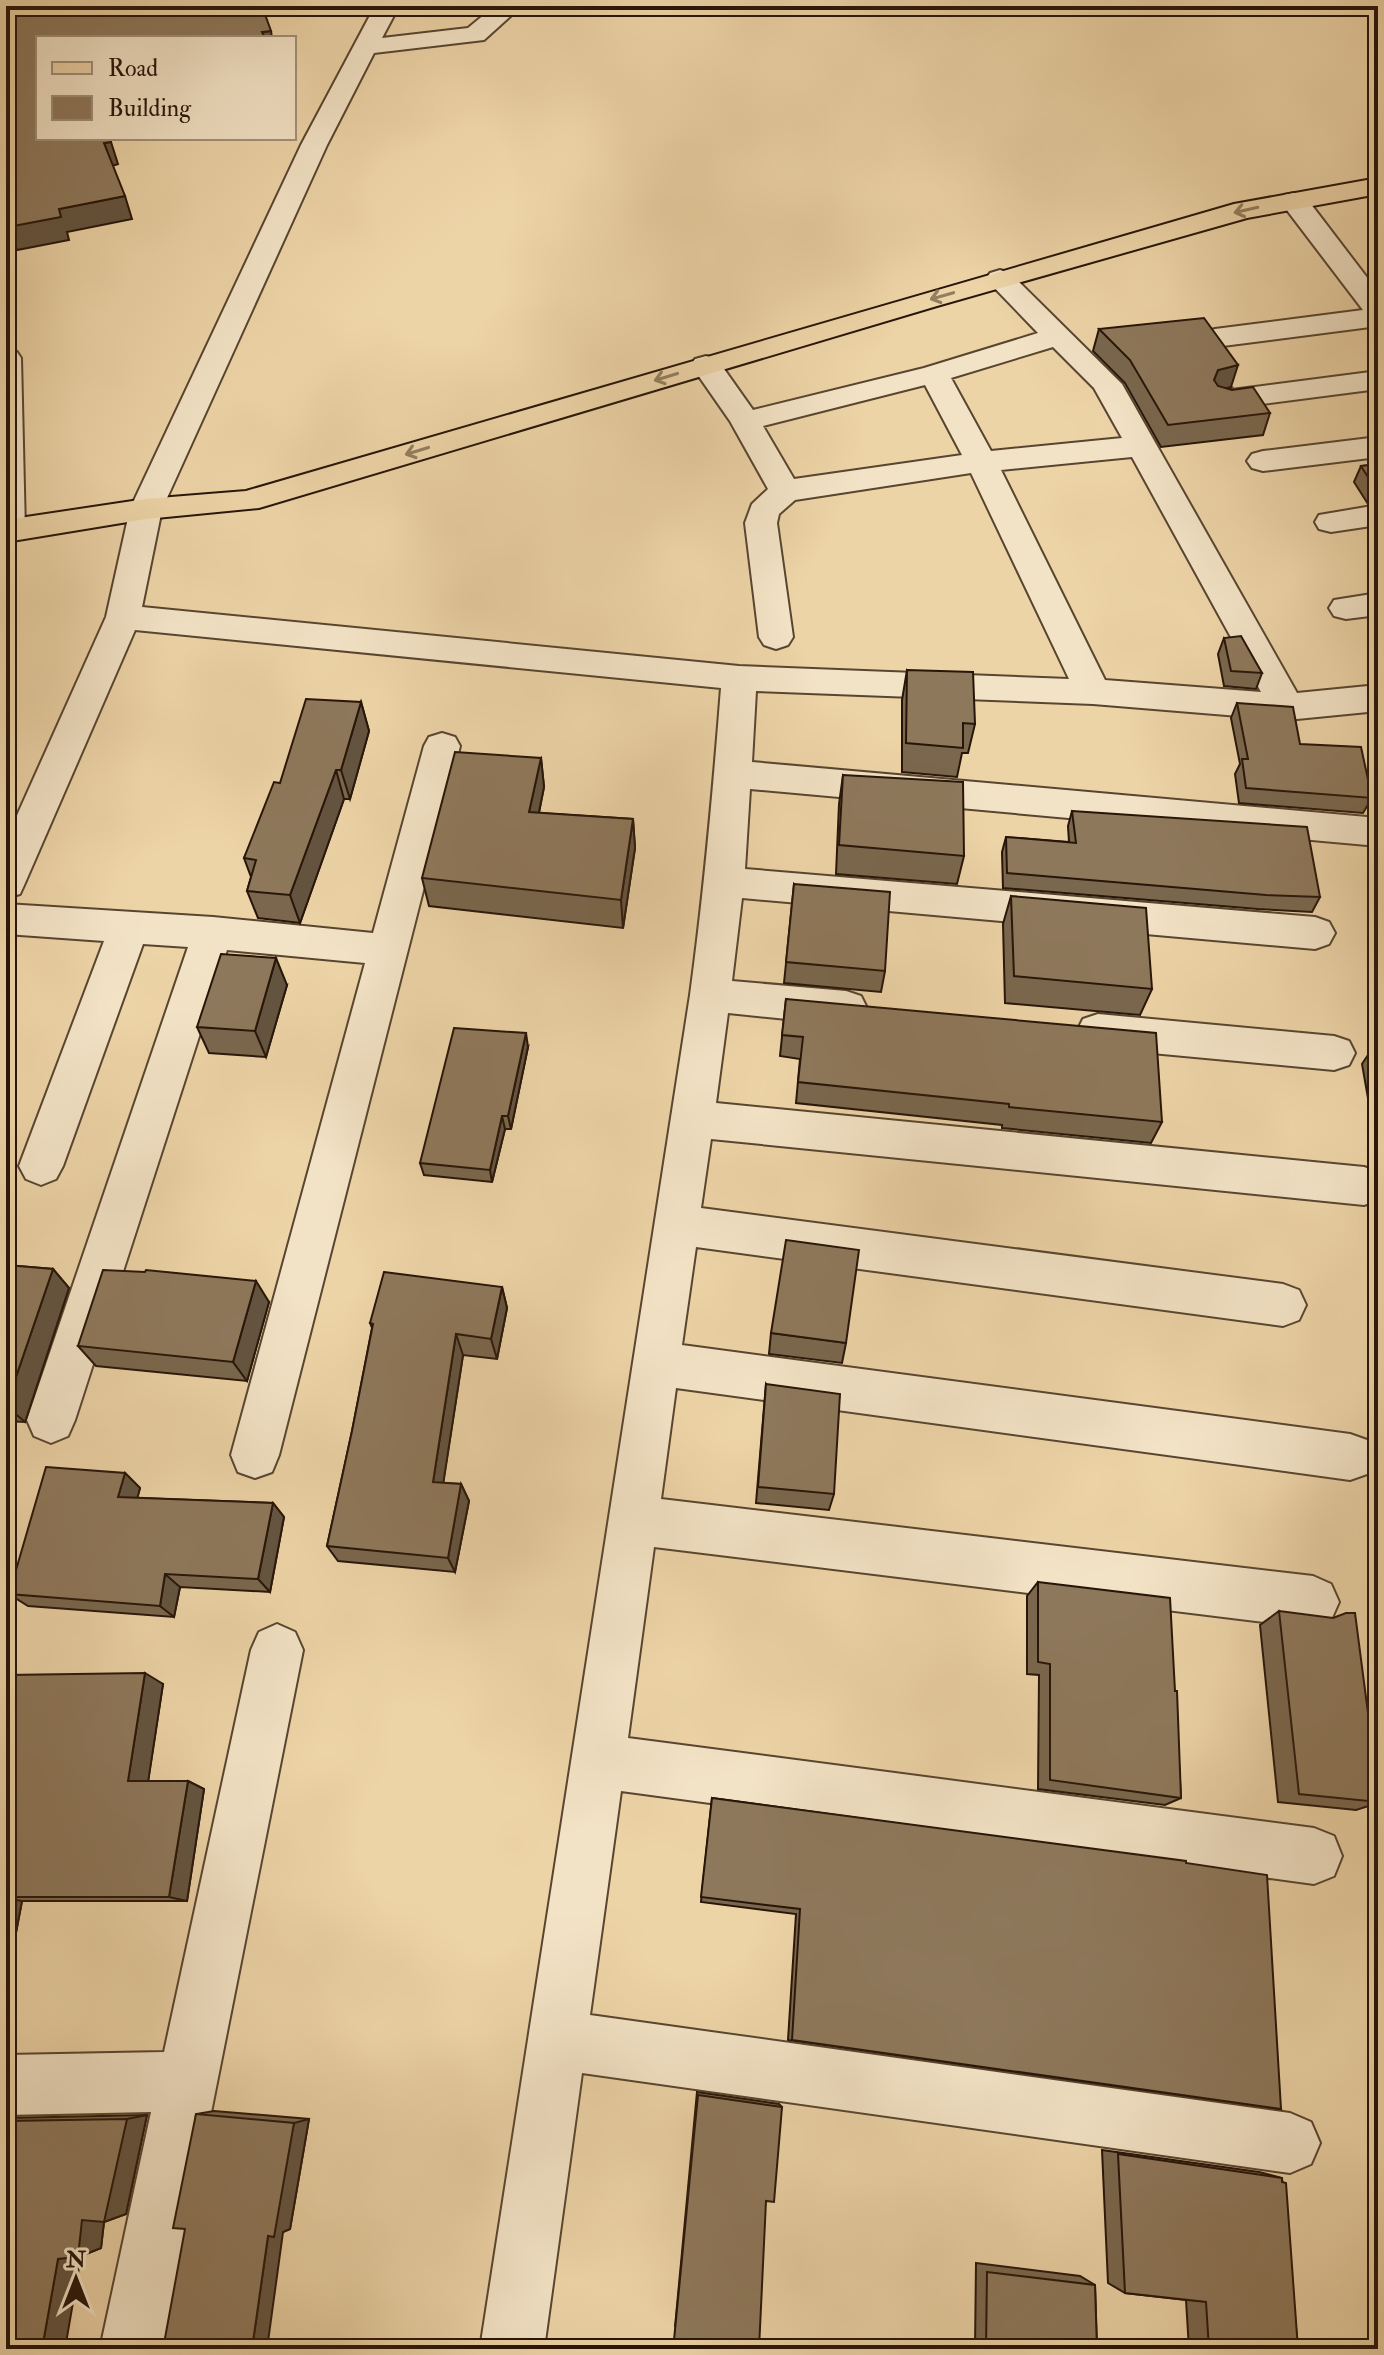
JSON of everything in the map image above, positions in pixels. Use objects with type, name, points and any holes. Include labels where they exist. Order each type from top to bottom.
[{"type":"main road","points":[[1025,243],[1222,190],[1378,162]]},
{"type":"main road","points":[[8,531],[146,509],[248,501],[1244,210],[1378,186]]},
{"type":"main road","points":[[146,509],[230,476]]},
{"type":"street","points":[[6,883],[123,617],[146,509],[314,145],[387,6]]},
{"type":"street","points":[[366,47],[475,35],[504,11],[502,6]]},
{"type":"street","points":[[1215,338],[1378,314],[1294,201]]},
{"type":"street","points":[[1000,279],[1107,384],[1287,707]]},
{"type":"street","points":[[745,421],[934,374],[1058,336]]},
{"type":"street","points":[[6,358],[8,531]]},
{"type":"street","points":[[706,365],[745,421],[785,491]]},
{"type":"street","points":[[934,374],[981,462],[1093,692]]},
{"type":"street","points":[[1224,400],[1378,380]]},
{"type":"street","points":[[776,637],[761,523],[763,511],[785,491],[981,462],[1142,446]]},
{"type":"street","points":[[1263,461],[1378,447]]},
{"type":"street","points":[[1331,522],[1378,515]]},
{"type":"street","points":[[123,617],[739,678],[1093,692],[1287,707],[1378,698]]},
{"type":"street","points":[[512,2349],[710,995],[725,882],[730,774],[739,678]]},
{"type":"street","points":[[255,1455],[442,746]]},
{"type":"street","points":[[730,774],[1378,832]]},
{"type":"street","points":[[725,882],[1315,933]]},
{"type":"street","points":[[6,919],[213,933],[389,950]]},
{"type":"street","points":[[41,1166],[129,927]]},
{"type":"street","points":[[51,1420],[213,933]]},
{"type":"street","points":[[710,995],[882,1011]]},
{"type":"street","points":[[1053,1027],[1334,1053]]},
{"type":"street","points":[[691,1119],[1364,1186]]},
{"type":"street","points":[[676,1225],[1283,1305]]},
{"type":"street","points":[[656,1363],[1350,1457]]},
{"type":"street","points":[[632,1520],[1313,1602]]},
{"type":"street","points":[[132,2349],[277,1650]]},
{"type":"street","points":[[597,1761],[1314,1856]]},
{"type":"street","points":[[557,2040],[1290,2143]]},
{"type":"street","points":[[6,2085],[187,2081]]},
{"type":"building","points":[[6,6],[262,6],[271,31],[262,32],[264,36],[36,36],[36,140],[110,140],[104,143],[125,196],[59,209],[61,217],[8,227]]},
{"type":"building","points":[[1204,318],[1238,365],[1218,370],[1214,380],[1218,386],[1232,390],[1253,387],[1270,413],[1168,425],[1130,360],[1099,329]]},
{"type":"building","points":[[1378,464],[1378,487],[1375,488],[1361,466]]},
{"type":"building","points":[[1241,636],[1262,673],[1231,671],[1224,638]]},
{"type":"building","points":[[907,670],[973,672],[975,724],[963,723],[963,748],[906,743]]},
{"type":"building","points":[[306,699],[361,702],[341,770],[336,770],[290,895],[247,891],[256,860],[244,858],[274,782],[280,783]]},
{"type":"building","points":[[1237,703],[1293,707],[1300,744],[1361,747],[1372,798],[1246,788],[1242,759],[1248,759]]},
{"type":"building","points":[[455,752],[541,758],[529,812],[633,819],[621,900],[422,878]]},
{"type":"building","points":[[843,775],[963,782],[964,856],[839,845]]},
{"type":"building","points":[[1072,811],[1307,827],[1320,897],[1007,873],[1006,837],[1076,843]]},
{"type":"building","points":[[794,884],[890,892],[885,971],[786,962]]},
{"type":"building","points":[[1011,896],[1146,908],[1152,989],[1014,976]]},
{"type":"building","points":[[221,954],[276,958],[255,1031],[197,1027]]},
{"type":"building","points":[[786,999],[1156,1033],[1162,1122],[798,1082],[803,1037],[782,1035]]},
{"type":"building","points":[[454,1028],[526,1033],[508,1116],[502,1116],[490,1170],[420,1163]]},
{"type":"building","points":[[786,1240],[859,1250],[846,1343],[771,1333]]},
{"type":"building","points":[[6,1265],[53,1269],[6,1406]]},
{"type":"building","points":[[103,1270],[146,1270],[256,1281],[233,1362],[78,1346]]},
{"type":"building","points":[[384,1272],[502,1287],[491,1339],[456,1334],[433,1482],[461,1484],[448,1558],[327,1546],[373,1324],[370,1323]]},
{"type":"building","points":[[766,1384],[840,1394],[834,1494],[758,1487]]},
{"type":"building","points":[[46,1467],[125,1473],[118,1497],[273,1503],[258,1579],[165,1574],[160,1606],[9,1594]]},
{"type":"building","points":[[1038,1582],[1170,1598],[1181,1798],[1050,1780],[1050,1664],[1038,1662]]},
{"type":"building","points":[[1279,1611],[1333,1618],[1355,1613],[1378,1802],[1299,1794]]},
{"type":"building","points":[[145,1673],[128,1781],[188,1781],[169,1897],[6,1897],[6,1675]]},
{"type":"building","points":[[712,1798],[1186,1861],[1267,1875],[1281,2109],[792,2040],[800,1909],[701,1897]]},
{"type":"building","points":[[698,2095],[782,2107],[774,2202],[766,2201],[759,2349],[674,2340]]},
{"type":"building","points":[[196,2114],[294,2123],[274,2237],[268,2236],[252,2349],[163,2349],[185,2229],[173,2228]]},
{"type":"building","points":[[127,2119],[104,2222],[82,2220],[78,2257],[58,2259],[42,2349],[6,2349],[6,2121]]},
{"type":"building","points":[[1118,2154],[1282,2178],[1282,2182],[1286,2183],[1298,2349],[1209,2349],[1206,2302],[1125,2293]]},
{"type":"building","points":[[987,2272],[1095,2285],[1097,2349],[986,2349]]}]
